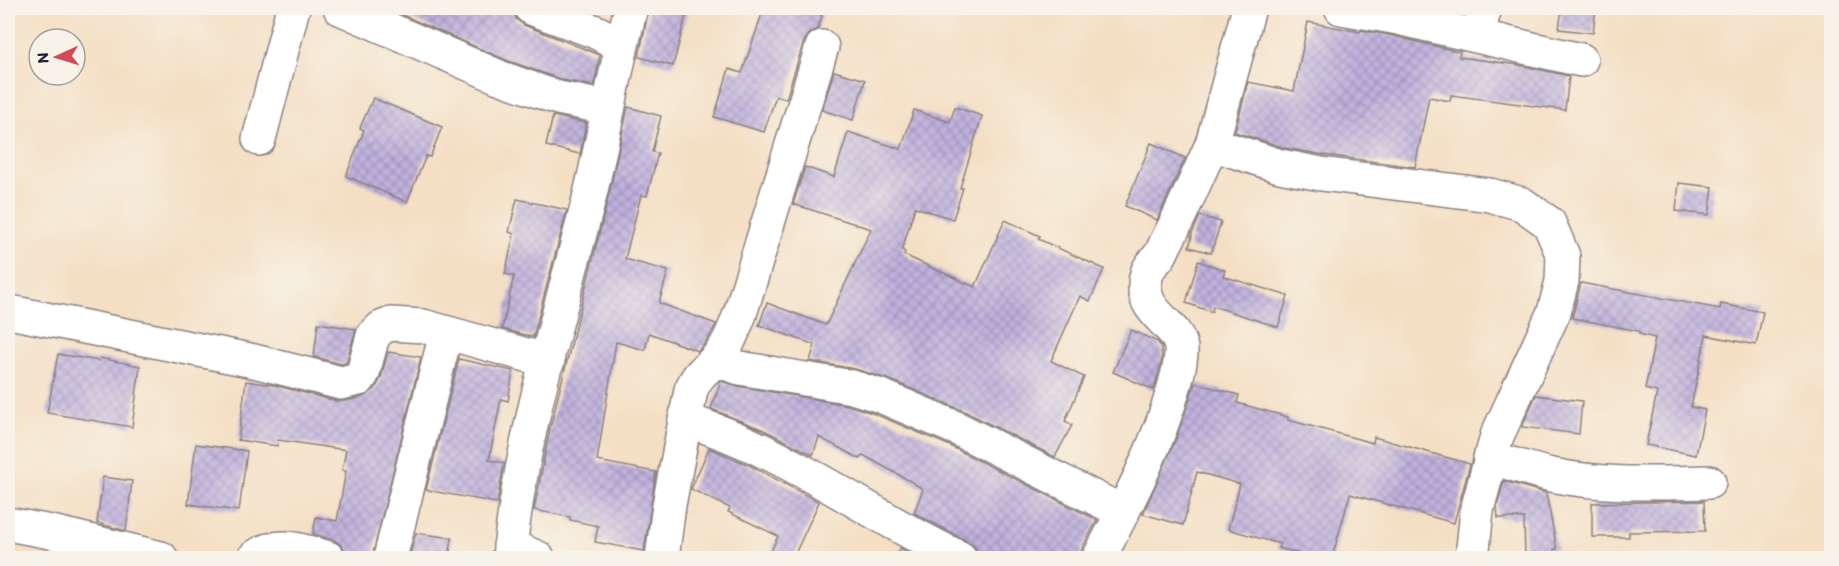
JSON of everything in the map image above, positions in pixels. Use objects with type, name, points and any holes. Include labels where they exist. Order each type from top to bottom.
[{"type":"street","points":[[259,139],[293,8]]},
{"type":"street","points":[[340,8],[499,77],[558,98],[608,108]]},
{"type":"street","points":[[531,8],[596,32],[621,45]]},
{"type":"street","points":[[519,554],[513,515],[524,458],[589,199],[621,45],[631,8]]},
{"type":"street","points":[[1099,558],[1152,449],[1169,403],[1181,358],[1180,345],[1174,333],[1146,299],[1147,271],[1160,254],[1171,233],[1212,144],[1250,8]]},
{"type":"street","points":[[1341,8],[1481,22],[1581,60]]},
{"type":"street","points":[[667,557],[669,505],[691,390],[699,374],[716,360],[730,338],[740,314],[822,46]]},
{"type":"street","points":[[1212,144],[1280,166],[1320,174],[1490,195],[1522,204],[1549,223],[1563,256],[1562,281],[1554,312],[1497,436],[1477,510],[1472,558]]},
{"type":"street","points":[[15,313],[254,361],[341,383],[359,379],[363,373],[373,336],[381,328],[391,324],[423,326],[548,361]]},
{"type":"street","points":[[390,558],[446,333]]},
{"type":"street","points":[[716,360],[740,368],[852,387],[881,396],[956,428],[1123,512]]},
{"type":"street","points":[[684,420],[716,429],[753,446],[850,496],[960,558]]},
{"type":"street","points":[[1490,458],[1552,475],[1589,481],[1625,484],[1709,482]]},
{"type":"street","points":[[8,524],[162,558]]},
{"type":"street","points":[[254,558],[274,547],[288,547],[327,558]]},
{"type":"building","points":[[386,8],[513,8],[516,19],[524,25],[600,55],[594,86],[563,80],[506,60]]},
{"type":"building","points":[[649,8],[688,8],[673,66],[639,57]]},
{"type":"building","points":[[764,8],[798,8],[822,15],[818,29],[810,33],[804,41],[786,99],[776,96],[764,132],[714,117],[729,69],[742,73]]},
{"type":"building","points":[[1562,8],[1596,8],[1593,33],[1559,29]]},
{"type":"building","points":[[1308,22],[1389,35],[1460,52],[1459,57],[1519,65],[1569,76],[1565,110],[1451,95],[1450,101],[1429,97],[1415,167],[1285,148],[1235,132],[1248,82],[1294,91]]},
{"type":"building","points":[[834,71],[865,80],[853,120],[822,110]]},
{"type":"building","points":[[373,98],[442,127],[430,157],[426,156],[407,202],[346,176],[364,130],[360,128]]},
{"type":"building","points":[[628,107],[661,116],[652,152],[658,153],[647,196],[641,195],[625,259],[668,271],[659,303],[716,324],[698,351],[649,333],[645,350],[616,342],[597,461],[656,472],[644,551],[595,542],[598,526],[570,520],[570,517],[534,510],[550,428],[606,207]]},
{"type":"building","points":[[955,107],[982,116],[953,219],[915,207],[902,250],[905,252],[904,255],[975,287],[1005,220],[1040,236],[1038,239],[1104,269],[1090,301],[1080,296],[1051,361],[1084,377],[1065,421],[1072,425],[1055,457],[964,411],[888,379],[855,369],[810,361],[815,345],[759,325],[767,303],[826,325],[871,229],[793,204],[805,167],[834,177],[848,132],[901,149],[914,110],[950,122]]},
{"type":"building","points":[[553,116],[586,123],[580,154],[546,146]]},
{"type":"building","points":[[1151,143],[1185,158],[1157,220],[1125,206]]},
{"type":"building","points":[[1679,183],[1713,187],[1709,215],[1676,211]]},
{"type":"building","points":[[517,199],[567,210],[533,337],[502,329],[514,276],[505,274],[514,234],[509,232]]},
{"type":"building","points":[[1200,216],[1221,222],[1211,253],[1189,247]]},
{"type":"building","points":[[1198,261],[1225,270],[1223,276],[1288,296],[1278,327],[1213,306],[1212,312],[1186,303]]},
{"type":"building","points":[[1581,283],[1720,309],[1721,304],[1763,312],[1756,345],[1706,335],[1691,407],[1705,410],[1696,455],[1646,445],[1657,392],[1645,389],[1655,338],[1639,334],[1639,331],[1572,318]]},
{"type":"building","points":[[318,323],[356,329],[346,363],[341,364],[314,357]]},
{"type":"building","points":[[1131,330],[1158,342],[1161,347],[1162,359],[1154,390],[1113,372]]},
{"type":"building","points":[[388,352],[421,357],[372,558],[357,558],[357,555],[346,553],[334,540],[313,534],[316,517],[337,521],[346,471],[342,470],[346,450],[278,440],[277,446],[238,440],[246,381],[345,401],[363,397],[375,389],[381,378]]},
{"type":"building","points":[[58,354],[99,361],[100,358],[140,366],[132,427],[47,413]]},
{"type":"building","points":[[459,359],[513,371],[508,401],[501,399],[489,460],[504,463],[497,503],[426,490]]},
{"type":"building","points":[[721,381],[737,386],[848,405],[875,414],[948,445],[1097,520],[1082,549],[1080,558],[978,558],[976,548],[969,542],[914,513],[923,489],[910,481],[863,455],[860,459],[819,437],[813,455],[764,430],[711,409]]},
{"type":"building","points":[[1195,383],[1239,395],[1237,403],[1288,417],[1288,420],[1373,443],[1374,437],[1470,464],[1454,523],[1350,494],[1332,558],[1316,558],[1278,548],[1280,544],[1228,529],[1240,484],[1197,472],[1183,525],[1143,514],[1177,436]]},
{"type":"building","points":[[1536,395],[1582,401],[1579,434],[1522,427]]},
{"type":"building","points":[[196,444],[247,451],[239,511],[188,504]]},
{"type":"building","points":[[709,448],[749,465],[819,502],[793,558],[768,558],[778,536],[728,512],[730,508],[691,489]]},
{"type":"building","points":[[103,477],[132,481],[126,531],[97,523]]},
{"type":"building","points":[[1504,481],[1546,493],[1557,549],[1554,549],[1554,558],[1525,558],[1524,518],[1498,518],[1497,506]]},
{"type":"building","points":[[1704,501],[1705,531],[1629,532],[1629,537],[1592,537],[1592,503]]},
{"type":"building","points":[[416,533],[452,538],[449,558],[409,558]]},
{"type":"building","points":[[900,548],[916,557],[919,558],[896,558]]}]
